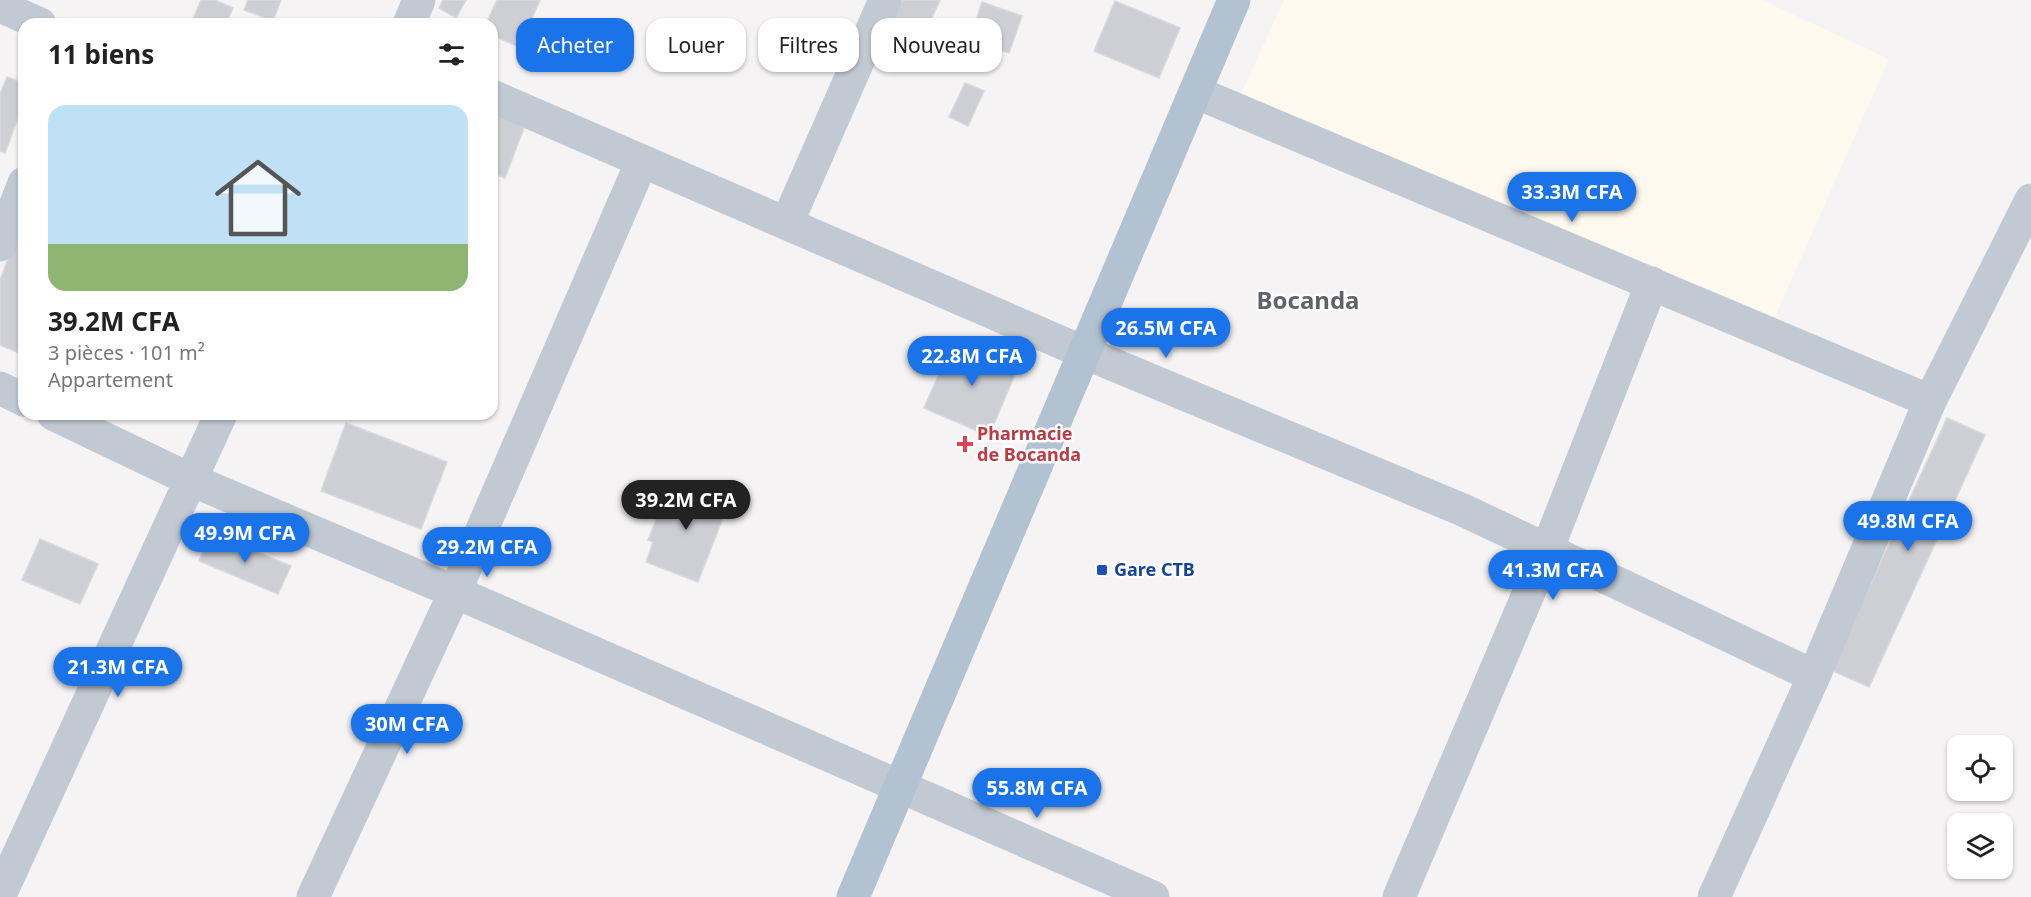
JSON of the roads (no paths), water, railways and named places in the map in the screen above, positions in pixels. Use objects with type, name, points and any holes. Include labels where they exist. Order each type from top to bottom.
[{"type":"main road","points":[[853,897],[1234,0]]},
{"type":"street","points":[[412,18],[419,0]]},
{"type":"street","points":[[787,223],[885,0]]},
{"type":"street","points":[[0,6],[27,18]]},
{"type":"street","points":[[1195,92],[1930,401]]},
{"type":"street","points":[[498,99],[1083,352],[1463,510],[1814,676]]},
{"type":"street","points":[[313,897],[455,592],[642,161]]},
{"type":"street","points":[[0,245],[18,198]]},
{"type":"street","points":[[1714,897],[1814,676],[1930,401],[2031,200]]},
{"type":"street","points":[[1399,897],[1547,550],[1652,284]]},
{"type":"street","points":[[0,388],[18,397]]},
{"type":"street","points":[[66,420],[189,479],[455,592],[1153,897]]},
{"type":"street","points":[[0,895],[217,420]]},
{"type":"place","name":"Pharmacie de Bocanda","points":[[965,444]]},
{"type":"place","name":"Gare CTB","points":[[1102,570]]},
{"type":"district","name":"Bocanda","points":[[1308,301]]}]
